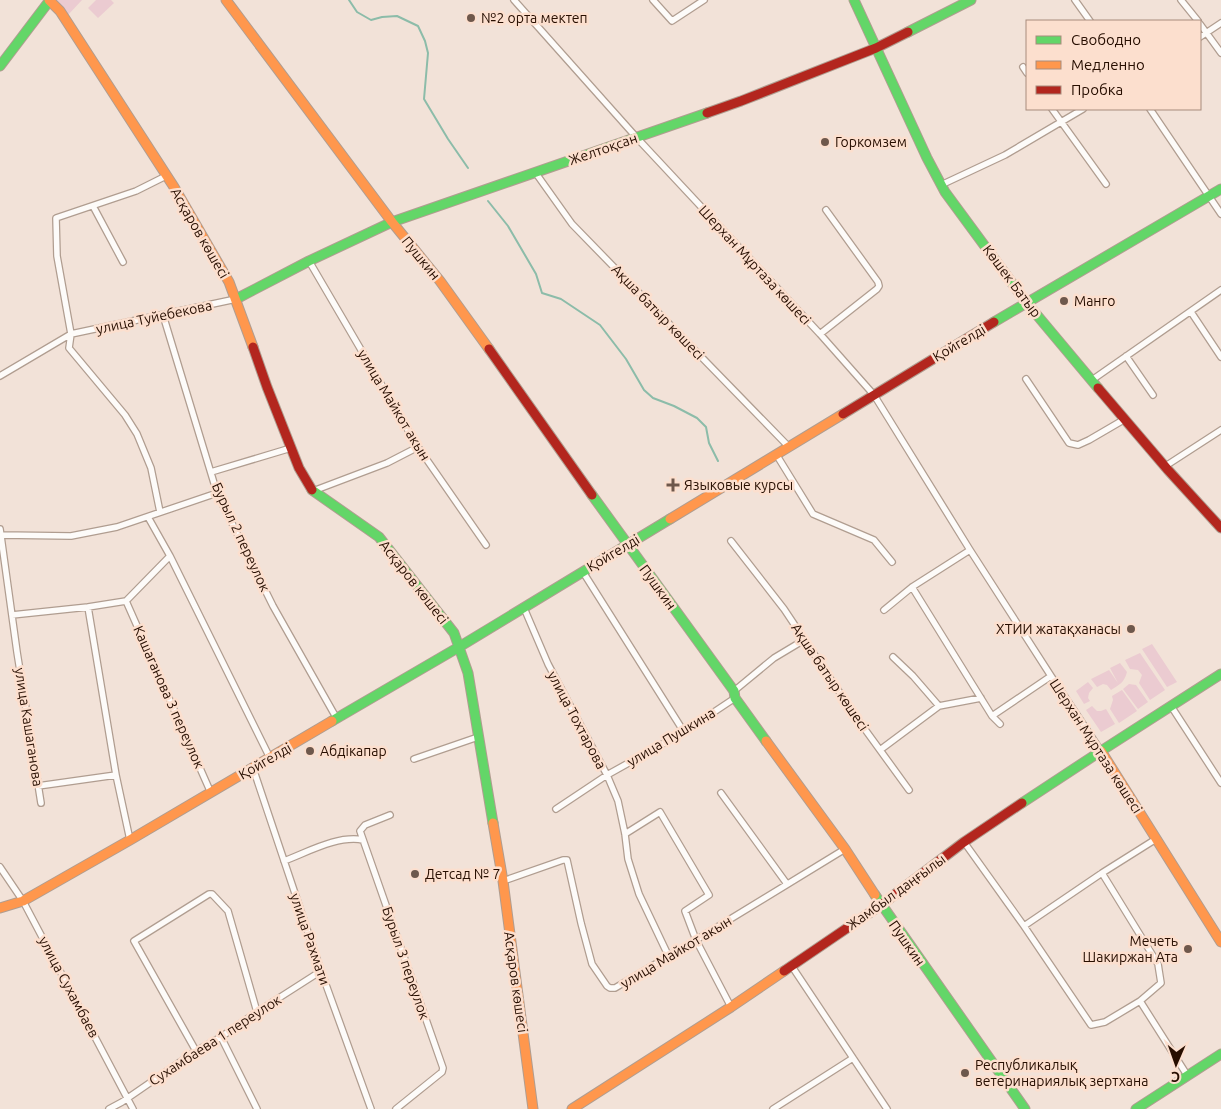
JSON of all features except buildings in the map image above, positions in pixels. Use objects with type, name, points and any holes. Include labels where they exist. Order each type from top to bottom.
[{"type":"street","points":[[0,66],[49,0]]},
{"type":"street","name":"Асқаров көшесі","points":[[49,0],[60,11],[174,187],[229,282],[299,468],[313,491],[379,537],[454,633],[468,673],[503,880],[533,1109]]},
{"type":"street","name":"Пушкин","points":[[226,0],[392,222],[440,282],[580,476],[845,849],[881,905],[1025,1109]]},
{"type":"street","name":"Шерхан Мұртаза көшесі","points":[[514,0],[637,138],[820,334],[874,395],[970,550],[1101,751],[1221,942]]},
{"type":"street","points":[[653,0],[672,21],[704,0]]},
{"type":"street","name":"Көшек Батыр","points":[[854,0],[927,158],[945,192],[1026,302],[1164,466],[1221,528]]},
{"type":"street","name":"Желтоқсан","points":[[236,299],[309,260],[392,222],[741,101],[876,48],[971,0]]},
{"type":"street","points":[[1075,0],[1089,20]]},
{"type":"street","points":[[1181,0],[1197,20]]},
{"type":"street","points":[[1201,36],[1221,23]]},
{"type":"street","points":[[1201,26],[1221,53]]},
{"type":"street","points":[[1023,67],[1026,72]]},
{"type":"street","points":[[1053,110],[1106,184]]},
{"type":"street","points":[[941,185],[1005,155],[1081,110]]},
{"type":"street","points":[[1151,110],[1221,214]]},
{"type":"street","name":"Ақша батыр көшесі","points":[[536,172],[572,224],[788,446]]},
{"type":"street","points":[[160,512],[151,468],[138,434],[125,415],[69,348],[71,334],[58,256],[56,218],[136,191],[166,176]]},
{"type":"street","name":"Қойгелді","points":[[0,908],[23,901],[337,719],[524,608],[1026,302],[1221,189]]},
{"type":"street","points":[[93,206],[123,262]]},
{"type":"street","points":[[820,334],[879,286],[826,210]]},
{"type":"street","name":"улица Майкот акын","points":[[309,260],[418,447],[486,544]]},
{"type":"street","points":[[1092,380],[1221,290]]},
{"type":"street","name":"улица Туйебекова","points":[[0,376],[71,334],[236,299]]},
{"type":"street","points":[[1190,312],[1221,357]]},
{"type":"street","name":"Бурыл 2 переулок","points":[[164,315],[218,493],[273,606],[337,719]]},
{"type":"street","points":[[1126,356],[1153,395]]},
{"type":"street","points":[[1026,379],[1069,443],[1078,445],[1125,419]]},
{"type":"street","points":[[1164,466],[1221,430]]},
{"type":"street","points":[[313,491],[387,463],[418,447]]},
{"type":"street","points":[[211,472],[291,448]]},
{"type":"street","points":[[776,454],[813,514],[874,540],[892,562]]},
{"type":"street","points":[[0,535],[71,536],[117,527],[218,493]]},
{"type":"street","points":[[148,517],[170,556],[270,758]]},
{"type":"street","name":"улица Кашаганова","points":[[0,530],[41,803]]},
{"type":"street","name":"Ақша батыр көшесі","points":[[731,541],[784,609],[856,717],[909,790]]},
{"type":"street","points":[[884,610],[912,587],[970,550]]},
{"type":"street","points":[[12,615],[126,601],[170,556]]},
{"type":"street","points":[[583,572],[684,732]]},
{"type":"street","points":[[912,587],[992,716],[1000,724]]},
{"type":"street","name":"Кашаганова 3 переулок","points":[[126,601],[211,792]]},
{"type":"street","points":[[88,607],[116,776],[130,840]]},
{"type":"street","name":"улица Тохтарова","points":[[524,608],[548,664],[607,775],[618,801],[628,859],[639,894],[668,956]]},
{"type":"street","name":"улица Пушкина","points":[[556,809],[607,775],[684,732],[734,694],[774,658],[804,640]]},
{"type":"street","points":[[892,656],[913,676],[939,706]]},
{"type":"street","name":"Жамбыл даңғылы","points":[[572,1109],[731,1007],[881,905],[964,842],[1221,674]]},
{"type":"street","points":[[992,716],[1051,676]]},
{"type":"street","points":[[880,750],[939,706],[981,698]]},
{"type":"street","points":[[1171,706],[1221,783]]},
{"type":"street","points":[[414,759],[478,737]]},
{"type":"street","name":"улица Рахмати","points":[[253,768],[321,972],[371,1109]]},
{"type":"street","points":[[38,786],[116,776]]},
{"type":"street","points":[[721,793],[787,884]]},
{"type":"street","points":[[625,834],[660,812],[709,895],[685,911],[696,940],[731,1007]]},
{"type":"street","points":[[284,861],[332,842],[353,838],[363,840],[361,828],[390,816]]},
{"type":"street","points":[[1024,926],[1156,839]]},
{"type":"street","name":"Бурыл 3 переулок","points":[[363,840],[443,1068],[442,1072],[396,1109]]},
{"type":"street","points":[[964,842],[1091,1024],[1105,1022],[1140,1001],[1161,983],[1158,964],[1102,873]]},
{"type":"street","name":"улица Майкот акын","points":[[503,880],[567,860],[592,964],[607,986],[615,988],[845,849]]},
{"type":"street","name":"улица Сухамбаев","points":[[0,867],[23,901],[133,1109]]},
{"type":"street","points":[[196,1051],[134,942],[209,894],[212,894],[228,911],[257,1012]]},
{"type":"street","points":[[791,965],[887,1109]]},
{"type":"street","name":"Сухамбаева 1 переулок","points":[[109,1109],[321,972]]},
{"type":"street","points":[[1140,1001],[1187,1075]]},
{"type":"street","points":[[221,1037],[257,1109]]},
{"type":"street","points":[[1136,1109],[1221,1054]]},
{"type":"street","points":[[773,1109],[853,1058]]},
{"type":"shaded area","points":[[52,0],[82,0],[68,15]]},
{"type":"shaded area","points":[[96,0],[111,0],[114,3],[98,18],[88,8]]},
{"type":"shaded area","points":[[1152,644],[1177,682],[1167,687],[1142,649]]},
{"type":"shaded area","points":[[1140,653],[1165,690],[1150,700],[1139,683],[1142,675],[1138,670],[1130,669],[1125,660]]},
{"type":"shaded area","points":[[1120,663],[1127,672],[1125,679],[1111,690],[1107,685],[1103,684],[1097,687],[1091,679],[1109,670],[1118,683],[1110,668]]},
{"type":"shaded area","points":[[1088,682],[1093,688],[1089,693],[1088,698],[1090,701],[1084,704],[1076,691]]},
{"type":"shaded area","points":[[1129,684],[1136,685],[1148,702],[1138,709],[1123,689]]},
{"type":"shaded area","points":[[1122,690],[1137,711],[1119,723],[1110,709],[1113,700],[1112,696]]},
{"type":"shaded area","points":[[1092,706],[1097,711],[1106,709],[1115,724],[1101,732],[1086,710]]},
{"type":"waterway","points":[[349,0],[357,12],[371,20],[397,16],[418,26],[428,53],[424,99],[468,168]]},
{"type":"waterway","points":[[488,201],[508,226],[536,274],[542,293],[561,299],[600,325],[626,359],[644,390],[653,398],[697,418],[706,427],[709,443],[718,461]]},
{"type":"traffic: fast","points":[[0,66],[50,0]]},
{"type":"traffic: fast","points":[[854,0],[927,158],[945,192],[1026,302],[1098,388]]},
{"type":"traffic: fast","points":[[908,32],[971,0]]},
{"type":"traffic: fast","points":[[236,299],[309,261],[392,222],[707,113]]},
{"type":"traffic: fast","points":[[994,322],[1221,189]]},
{"type":"traffic: fast","points":[[312,490],[379,537],[454,633],[468,673],[493,823]]},
{"type":"traffic: fast","points":[[592,495],[734,691],[735,698],[766,741]]},
{"type":"traffic: fast","points":[[332,721],[459,647],[670,519]]},
{"type":"traffic: fast","points":[[1022,803],[1221,674]]},
{"type":"traffic: fast","points":[[875,895],[1025,1109]]},
{"type":"traffic: fast","points":[[1136,1109],[1221,1054]]},
{"type":"traffic: slow","points":[[49,0],[60,11],[174,187],[229,282],[253,347]]},
{"type":"traffic: slow","points":[[226,0],[392,222],[440,281],[489,349]]},
{"type":"traffic: slow","points":[[670,519],[843,414]]},
{"type":"traffic: slow","points":[[0,908],[23,901],[332,721]]},
{"type":"traffic: slow","points":[[766,741],[845,849],[875,895]]},
{"type":"traffic: slow","points":[[1101,751],[1221,942]]},
{"type":"traffic: slow","points":[[493,823],[503,881],[533,1109]]},
{"type":"traffic: slow","points":[[572,1109],[784,971]]},
{"type":"traffic: jam","points":[[707,113],[876,48],[908,32]]},
{"type":"traffic: jam","points":[[843,414],[994,322]]},
{"type":"traffic: jam","points":[[253,347],[299,468],[312,490]]},
{"type":"traffic: jam","points":[[489,349],[592,495]]},
{"type":"traffic: jam","points":[[1098,388],[1168,470],[1221,528]]},
{"type":"traffic: jam","points":[[784,971],[881,905],[964,842],[1022,803]]},
{"type":"place","name":"№2 орта мектеп","points":[[471,18]]},
{"type":"place","name":"Горкомзем","points":[[825,142]]},
{"type":"place","name":"Манго","points":[[1064,301]]},
{"type":"place","name":"Языковые курсы","points":[[673,485]]},
{"type":"place","name":"ХТИИ жатақханасы","points":[[1131,629]]},
{"type":"place","name":"Абдiкапар","points":[[310,751]]},
{"type":"place","name":"Детсад № 7","points":[[415,874]]},
{"type":"place","name":"Мечеть Шакиржан Ата","points":[[1188,949]]},
{"type":"place","name":"Республикалық ветеринариялық зертхана","points":[[965,1073]]}]
